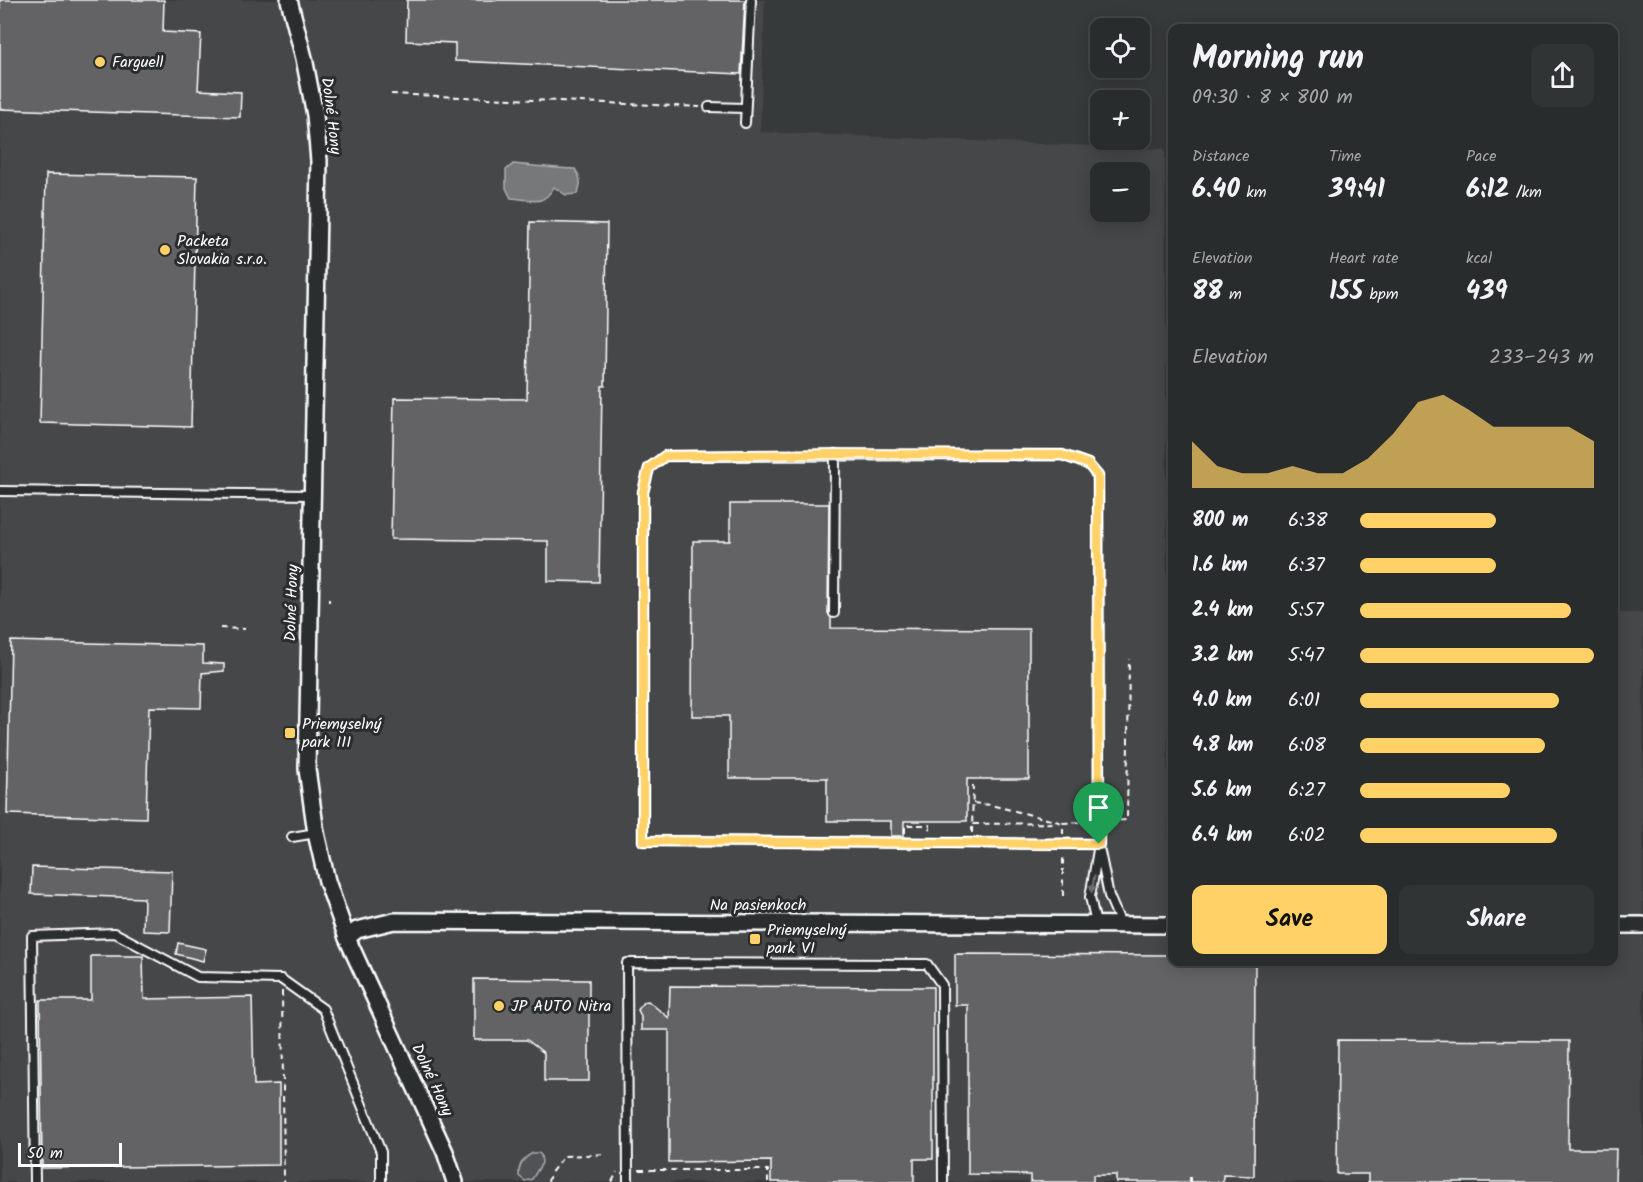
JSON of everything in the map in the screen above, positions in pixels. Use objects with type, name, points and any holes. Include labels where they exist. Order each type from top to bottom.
[{"type":"street","name":"Dolné Hony","points":[[289,0],[304,58],[315,115],[319,160],[307,769],[316,833],[327,881],[347,938],[445,1152],[455,1182]]},
{"type":"street","name":"Na pasienkoch","points":[[347,938],[357,930],[394,921],[1168,925]]},
{"type":"street","points":[[1618,925],[1643,925]]},
{"type":"lane","points":[[744,123],[751,0]]},
{"type":"lane","points":[[709,107],[745,108]]},
{"type":"lane","points":[[834,454],[834,613]]},
{"type":"lane","points":[[1095,924],[1090,897],[1099,844],[1098,476],[1088,464],[1062,455],[834,454],[665,456],[649,468],[643,492],[643,841],[1099,844]]},
{"type":"lane","points":[[0,491],[313,495]]},
{"type":"lane","points":[[292,837],[316,833]]},
{"type":"lane","points":[[1099,844],[1109,896],[1121,924]]},
{"type":"lane","points":[[35,1182],[32,936],[115,933],[198,977],[281,980],[323,1009],[381,1152],[381,1182]]},
{"type":"lane","points":[[628,1182],[627,963],[927,964],[942,985],[943,1182]]},
{"type":"path","points":[[391,94],[709,107]]},
{"type":"path","points":[[220,628],[245,629]]},
{"type":"path","points":[[972,836],[973,782]]},
{"type":"path","points":[[972,824],[1063,823],[991,804],[973,802]]},
{"type":"path","points":[[904,842],[905,825],[930,825],[930,835]]},
{"type":"path","points":[[281,980],[284,1182]]},
{"type":"path","points":[[548,1182],[550,1174],[564,1155],[606,1154]]},
{"type":"path","points":[[612,1182],[618,1170],[768,1170],[768,1182]]},
{"type":"path","points":[[1190,1177],[1190,1182]]},
{"type":"shaded area","points":[[0,0],[765,0],[760,132],[1090,146],[1090,150],[1165,149],[1168,966],[1618,966],[1618,613],[1643,613],[1643,1182],[0,1182]]},
{"type":"shaded area","points":[[513,164],[575,169],[579,175],[579,191],[577,194],[566,195],[554,187],[550,194],[541,200],[511,198],[506,188],[506,170]]},
{"type":"shaded area","points":[[533,1153],[541,1155],[542,1163],[532,1179],[525,1181],[519,1176],[519,1168],[526,1157]]},
{"type":"building","name":"Farguell","points":[[0,0],[164,0],[163,32],[201,34],[198,90],[241,92],[240,117],[0,109]]},
{"type":"building","points":[[407,0],[745,0],[741,74],[455,61],[455,43],[406,41]]},
{"type":"building","points":[[46,174],[197,177],[191,427],[40,423]]},
{"type":"building","points":[[530,222],[607,224],[599,582],[548,581],[548,541],[391,539],[394,398],[527,399]]},
{"type":"building","points":[[730,504],[829,504],[828,613],[831,618],[831,628],[1029,629],[1029,779],[967,779],[967,821],[904,821],[904,836],[891,836],[891,821],[827,821],[827,778],[729,778],[729,716],[692,716],[693,541],[730,541]]},
{"type":"building","points":[[11,641],[203,646],[203,663],[224,664],[224,671],[202,673],[201,708],[149,707],[146,818],[7,814]]},
{"type":"building","points":[[32,867],[172,871],[170,932],[143,931],[144,898],[31,894]]},
{"type":"building","points":[[178,943],[206,949],[203,961],[176,954]]},
{"type":"building","points":[[955,954],[1168,955],[1168,966],[1255,966],[1254,1176],[1223,1175],[1223,1182],[1116,1182],[1116,1175],[1093,1175],[1093,1182],[1030,1182],[1030,1175],[968,1174],[968,1005],[955,1005]]},
{"type":"building","points":[[91,956],[143,956],[144,999],[252,997],[254,1085],[279,1084],[279,1165],[42,1168],[40,1000],[91,1000]]},
{"type":"building","points":[[474,979],[589,980],[589,1081],[544,1081],[544,1053],[527,1040],[474,1040]]},
{"type":"building","points":[[670,986],[933,987],[933,1159],[914,1159],[914,1182],[771,1182],[771,1161],[669,1162],[669,1030],[641,1030],[641,1016],[638,1010],[643,1002],[648,1001],[669,1018]]},
{"type":"building","points":[[1338,1040],[1569,1041],[1568,1149],[1616,1149],[1615,1182],[1368,1182],[1368,1174],[1337,1174]]},
{"type":"place","name":"Farguell","points":[[100,62]]},
{"type":"place","name":"Packeta Slovakia s.r.o.","points":[[165,250]]},
{"type":"place","name":"Priemyselný park III","points":[[290,733]]},
{"type":"place","name":"Priemyselný park VI","points":[[755,939]]},
{"type":"place","name":"JP AUTO Nitra","points":[[499,1006]]},
{"type":"route","points":[[834,454],[1062,455],[1088,464],[1098,476],[1099,844],[643,841],[643,492],[649,468],[665,456],[834,454]]}]
